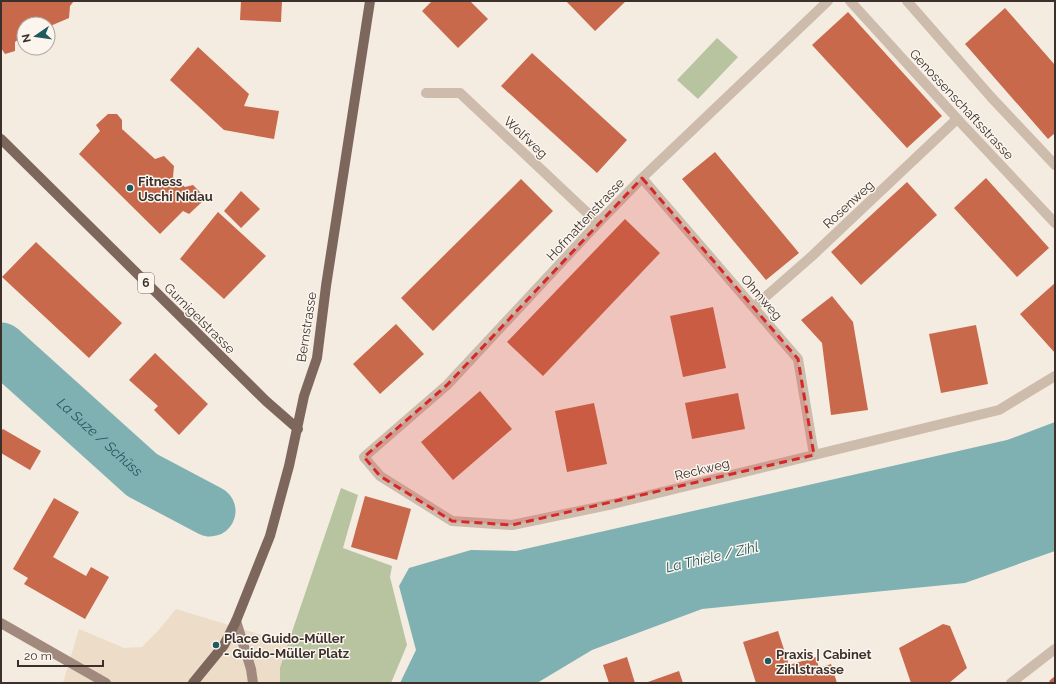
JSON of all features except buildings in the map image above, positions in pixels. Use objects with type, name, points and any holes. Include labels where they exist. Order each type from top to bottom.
[{"type":"main road","name":"Bernstrasse","points":[[193,683],[224,645],[236,621],[270,536],[298,429],[304,396],[316,358],[370,1]]},
{"type":"main road","name":"Gurnigelstrasse","points":[[1,139],[266,401],[298,429]]},
{"type":"main road","points":[[236,621],[251,669],[253,683]]},
{"type":"main road","points":[[1,623],[106,683]]},
{"type":"street","name":"Hofmattenstrasse","points":[[364,457],[447,385],[642,178],[828,1]]},
{"type":"street","name":"Genossenschaftsstrasse","points":[[850,1],[957,119],[1055,223]]},
{"type":"street","name":"Genossenschaftsstrasse","points":[[907,1],[991,97],[1055,165]]},
{"type":"street","name":"Wolfweg","points":[[426,93],[460,93],[598,223]]},
{"type":"street","name":"Rosenweg","points":[[754,307],[812,256],[957,119]]},
{"type":"street","name":"Ohmweg","points":[[642,178],[798,359],[814,455]]},
{"type":"street","name":"Reckweg","points":[[364,457],[380,476],[452,521],[512,525],[613,504],[999,410],[1055,376]]},
{"type":"street","points":[[1011,683],[1055,649]]},
{"type":"highlighted area","points":[[642,178],[798,359],[814,455],[512,525],[452,521],[380,476],[364,457],[447,385]]},
{"type":"green space","points":[[717,38],[738,57],[698,99],[677,80]]},
{"type":"green space","points":[[341,488],[358,495],[343,548],[392,566],[390,577],[407,645],[391,683],[280,683],[280,667]]},
{"type":"shaded area","name":"Place Guido-Müller - Guido-Müller Platz","points":[[176,609],[288,643],[280,667],[280,683],[63,683],[79,629],[124,648],[142,647],[158,631]]},
{"type":"water","name":"La Thièle / Zihl","points":[[1055,422],[1055,551],[965,583],[702,609],[592,650],[537,683],[400,683],[416,650],[399,586],[409,568],[471,550],[516,551],[1007,440]]},
{"type":"waterway","name":"La Suze / Schüss","points":[[1,348],[142,475],[210,511]]},
{"type":"place","name":"Fitness Uschi Nidau","points":[[130,188]]},
{"type":"place","name":"Place Guido-Müller - Guido-Müller Platz","points":[[216,645]]},
{"type":"place","name":"Praxis | Cabinet Zihlstrasse","points":[[768,661]]}]
